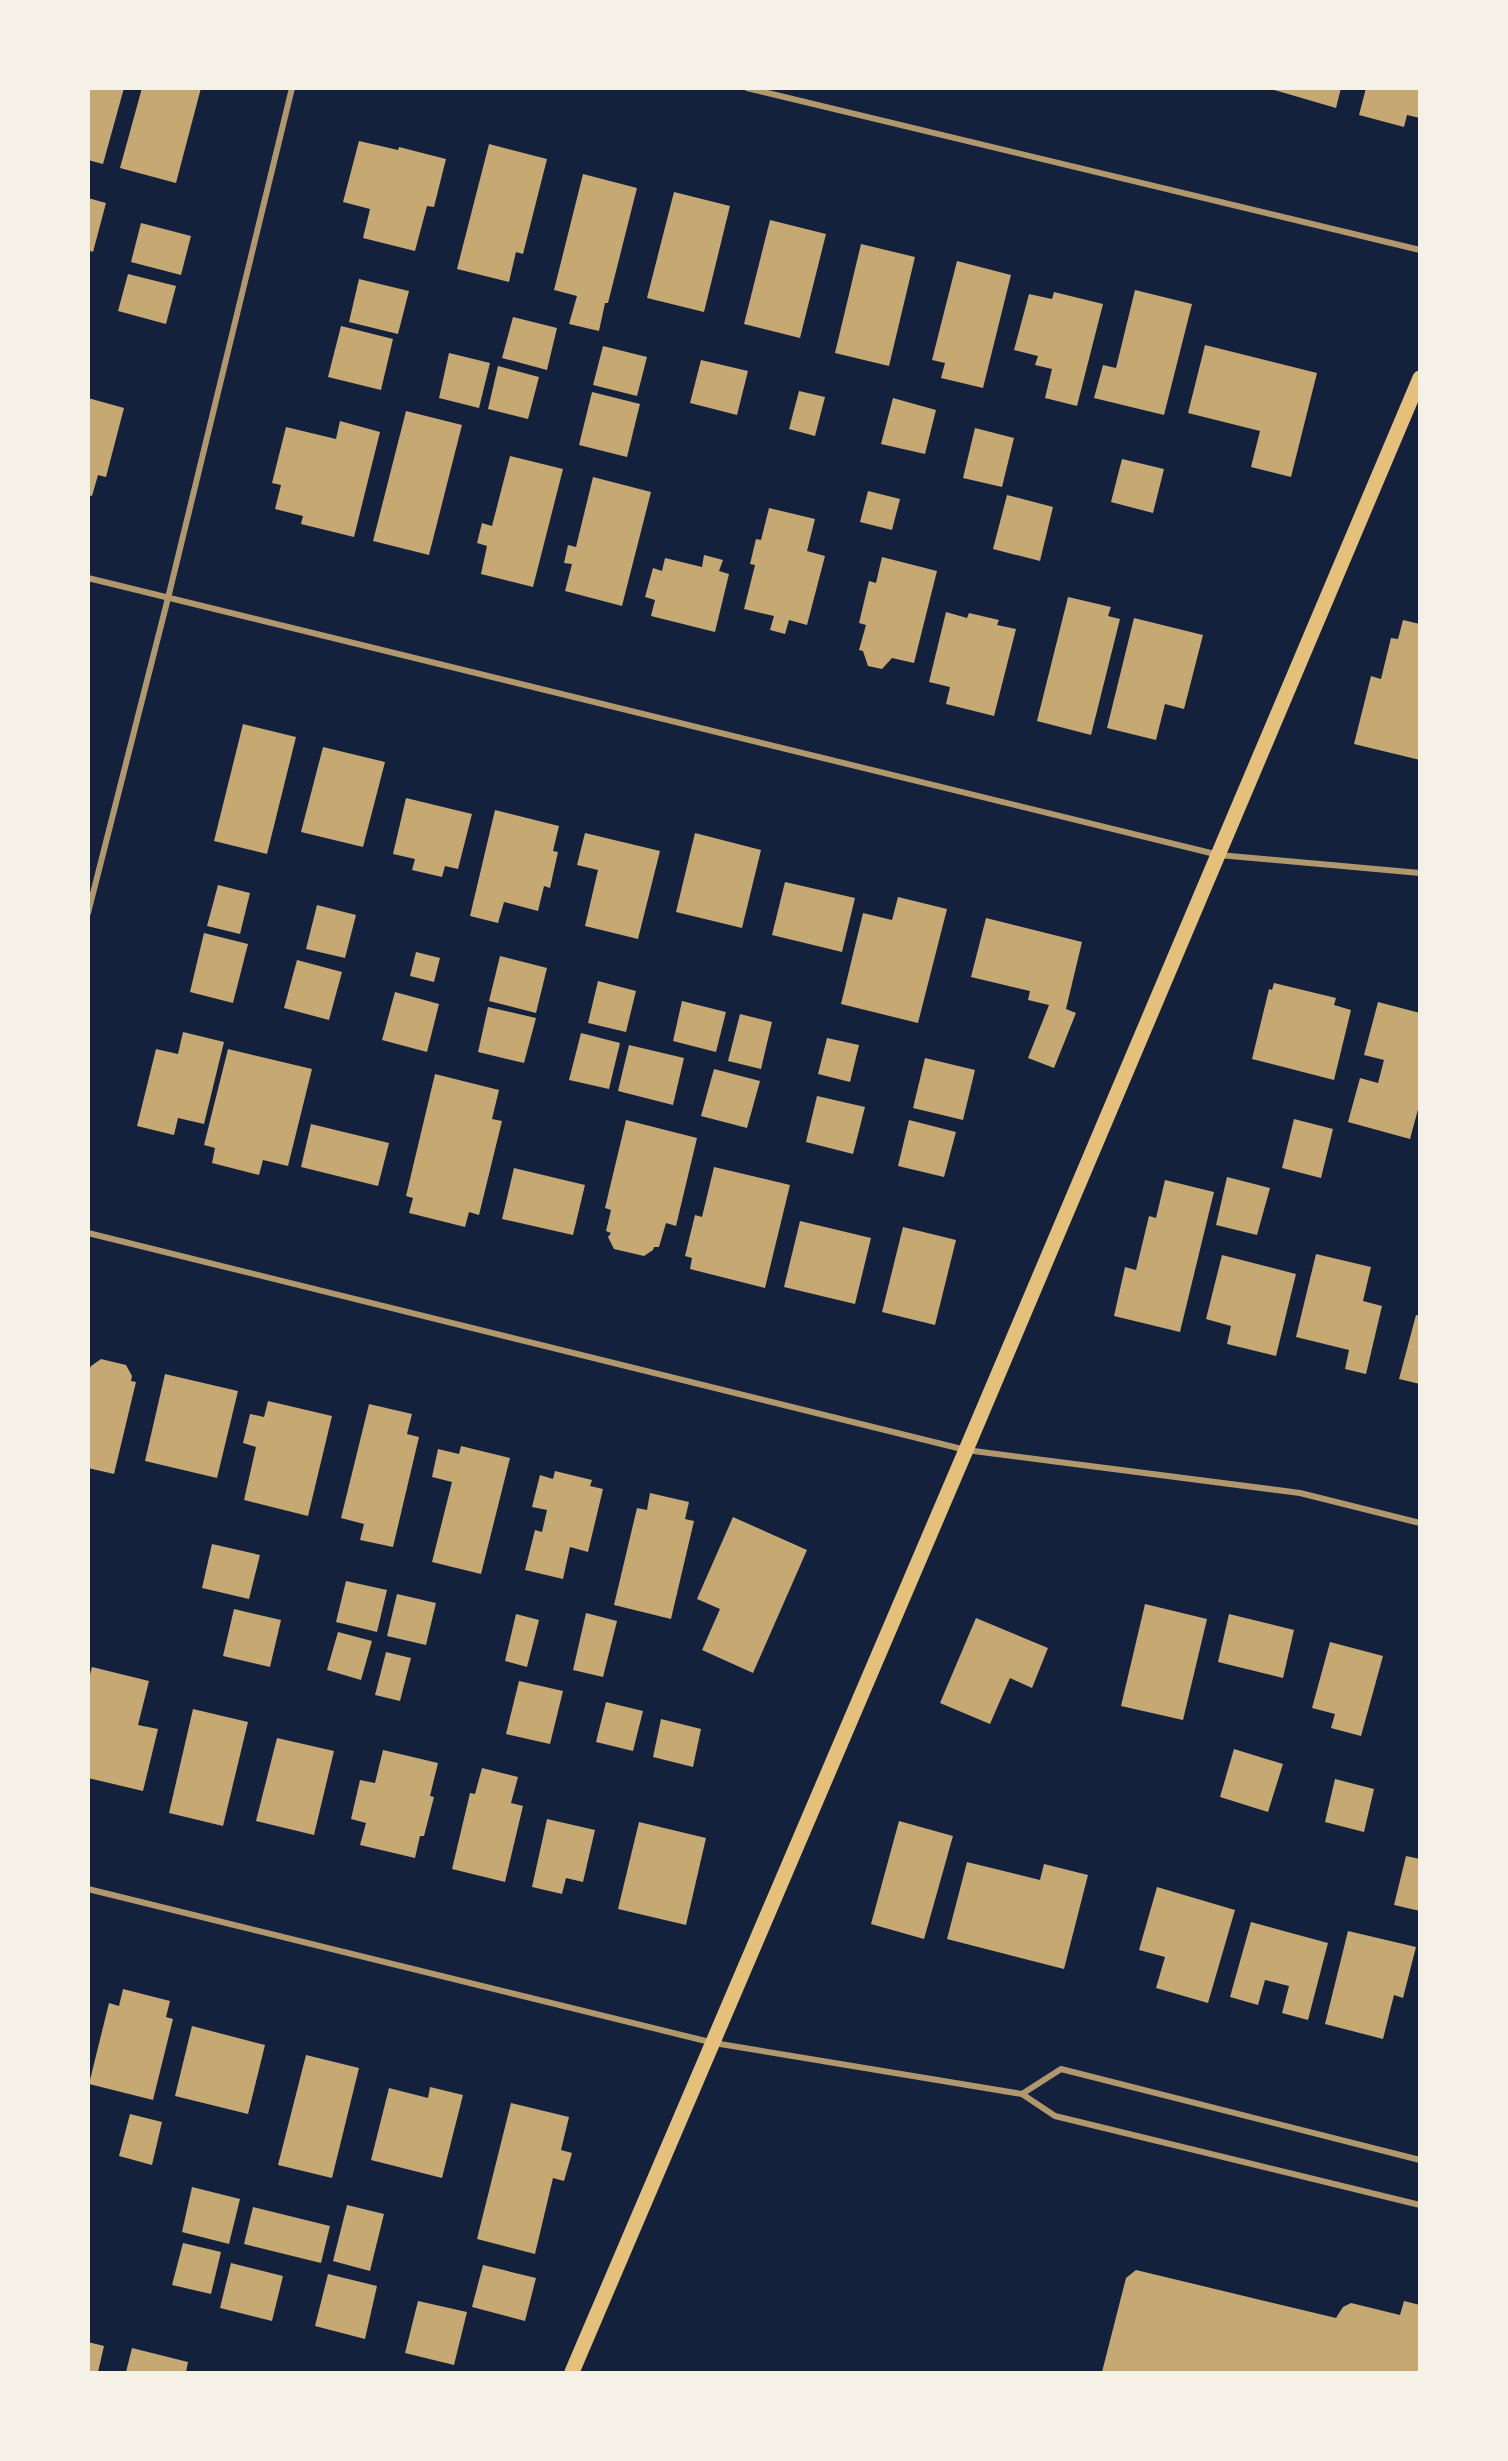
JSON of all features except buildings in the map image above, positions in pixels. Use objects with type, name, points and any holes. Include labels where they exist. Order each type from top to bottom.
[{"type":"main road","points":[[572,2373],[1219,855],[1419,378]]},
{"type":"street","points":[[88,913],[168,598],[292,88]]},
{"type":"street","points":[[747,88],[1419,250]]},
{"type":"street","points":[[88,578],[1219,855],[1419,873]]},
{"type":"street","points":[[88,1233],[966,1450],[1300,1493],[1419,1523]]},
{"type":"street","points":[[88,1889],[714,2043],[1022,2094],[1054,2116],[1091,2123],[1419,2205]]},
{"type":"street","points":[[1022,2094],[1061,2069],[1419,2160]]}]
